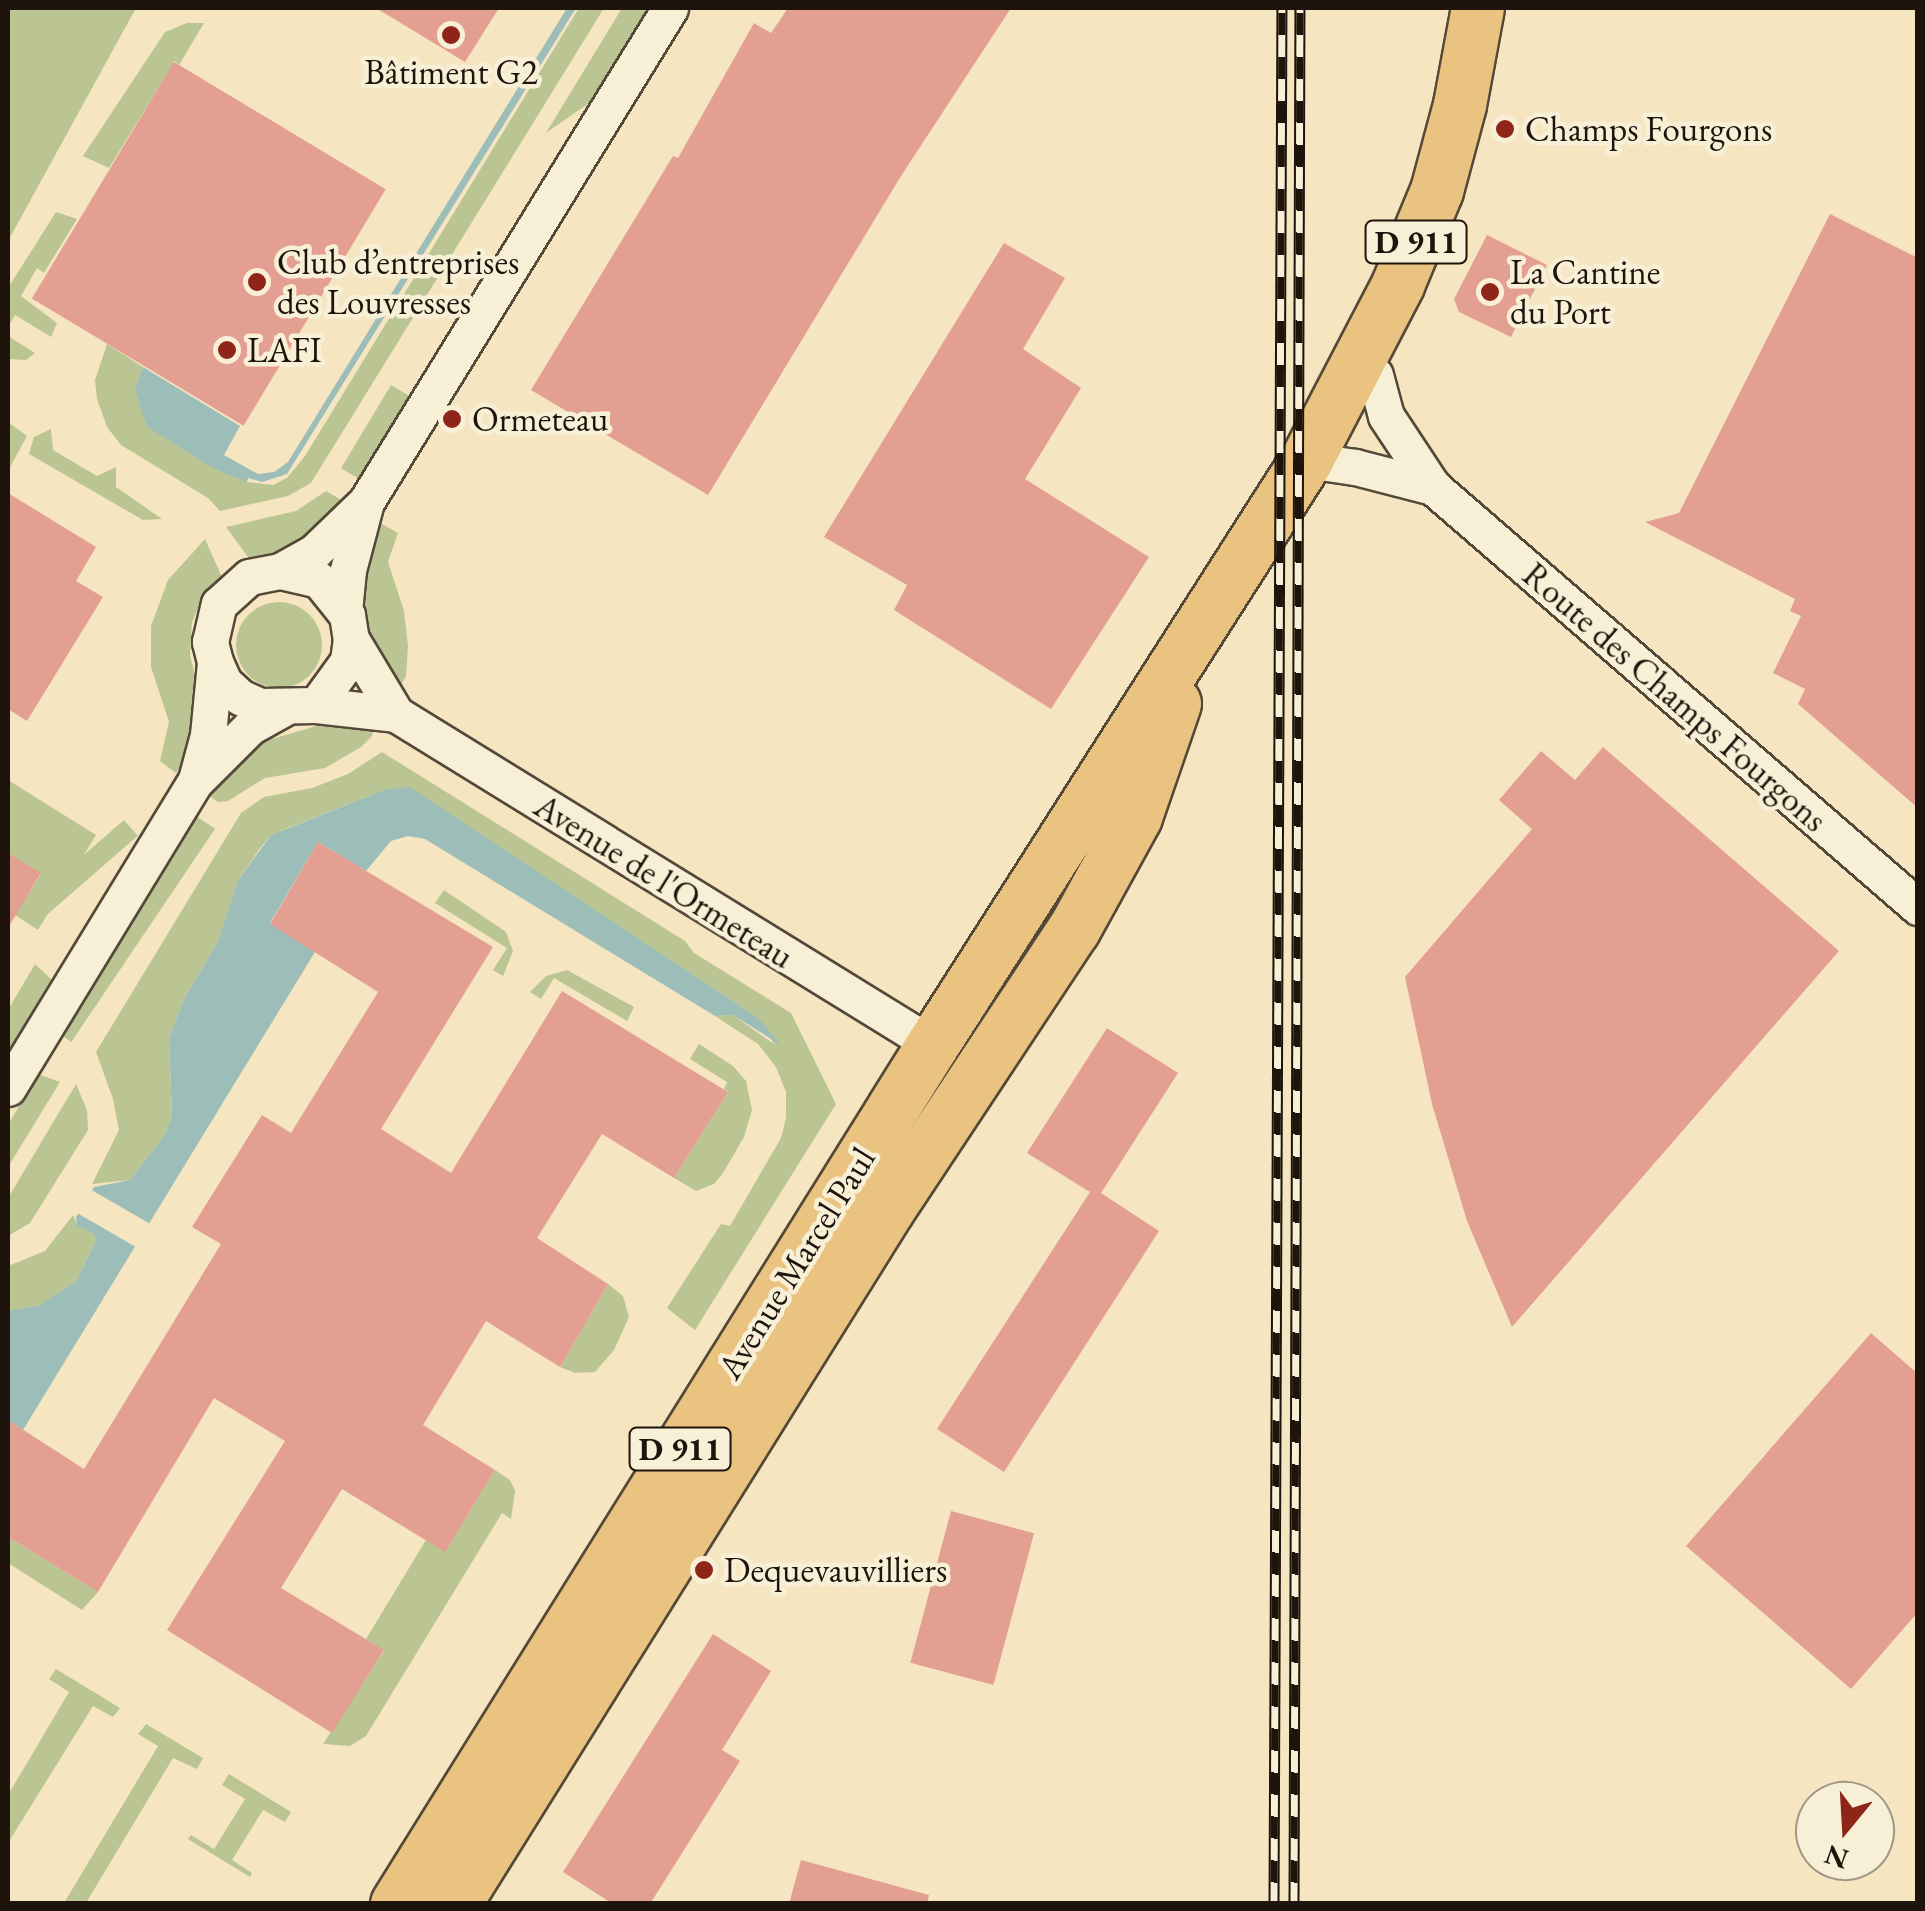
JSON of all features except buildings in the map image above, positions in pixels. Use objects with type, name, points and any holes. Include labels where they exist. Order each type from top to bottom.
[{"type":"main road","name":"Avenue Marcel Paul","points":[[398,1904],[933,1046],[1307,460],[1398,284],[1437,192],[1460,105],[1478,8]]},
{"type":"main road","name":"Avenue Marcel Paul","points":[[1307,460],[1375,375],[1478,138],[1516,8]]},
{"type":"main road","name":"Avenue Marcel Paul","points":[[455,1904],[781,1380],[1111,867],[1136,818],[1202,627]]},
{"type":"main road","points":[[933,1046],[980,1074]]},
{"type":"street","points":[[8,1088],[195,782],[250,727],[299,707],[338,681],[348,661],[348,570],[365,519],[366,502],[670,8]]},
{"type":"street","name":"Route des Champs Fourgons","points":[[1375,375],[1386,416],[1433,487],[1918,907]]},
{"type":"street","name":"Route des Champs Fourgons","points":[[1307,460],[1355,467],[1433,487]]},
{"type":"street","points":[[299,707],[240,697],[224,682],[210,642],[219,604],[249,577],[280,570],[314,552],[352,510],[366,502]]},
{"type":"street","points":[[280,570],[320,580],[348,625]]},
{"type":"street","name":"Avenue de l'Ormeteau","points":[[348,625],[396,714]]},
{"type":"street","points":[[195,782],[208,734],[215,662]]},
{"type":"street","name":"Avenue de l'Ormeteau","points":[[299,707],[396,714],[933,1046]]},
{"type":"green space","points":[[8,8],[136,8],[8,241]]},
{"type":"green space","points":[[579,8],[604,8],[311,483],[288,496],[220,511],[208,498],[121,445],[107,427],[97,399],[95,380],[107,344],[143,367],[135,389],[247,482],[273,485],[287,478],[305,456]]},
{"type":"green space","points":[[622,8],[648,8],[589,103],[546,133]]},
{"type":"green space","points":[[187,23],[204,23],[179,65],[175,61],[109,168],[83,156],[165,32]]},
{"type":"green space","points":[[56,212],[77,219],[44,273],[37,268],[21,296],[57,323],[51,337],[15,315],[8,327],[8,288]]},
{"type":"green space","points":[[8,336],[35,353],[26,360],[10,359]]},
{"type":"green space","points":[[391,385],[409,396],[359,479],[341,468]]},
{"type":"green space","points":[[8,422],[27,436],[10,467],[8,465]]},
{"type":"green space","points":[[51,429],[53,450],[97,476],[116,467],[116,487],[162,519],[143,520],[29,454],[34,437]]},
{"type":"green space","points":[[326,491],[345,502],[304,547],[251,561],[226,527],[296,511]]},
{"type":"green space","points":[[377,521],[398,533],[388,562],[404,611],[408,646],[406,676],[398,690],[368,646],[361,612],[361,563]]},
{"type":"green space","points":[[205,539],[222,577],[202,599],[192,622],[190,656],[201,696],[185,762],[176,773],[160,761],[169,722],[151,667],[151,626],[168,580]]},
{"type":"green space","points":[[279,602],[296,605],[310,614],[319,628],[319,662],[310,676],[296,685],[279,688],[262,685],[248,676],[239,662],[236,645],[239,628],[248,614],[262,605]]},
{"type":"green space","points":[[327,723],[375,725],[372,736],[361,747],[325,768],[265,778],[228,801],[218,802],[208,795],[236,755],[254,744]]},
{"type":"green space","points":[[382,752],[685,941],[694,953],[791,1013],[836,1104],[695,1330],[667,1308],[721,1224],[730,1226],[781,1138],[786,1118],[786,1092],[776,1067],[758,1044],[715,1016],[733,1015],[774,1044],[758,1018],[410,788],[386,789],[271,835],[261,847],[238,880],[218,941],[183,1001],[169,1038],[172,1116],[165,1134],[130,1180],[92,1184],[119,1130],[113,1099],[96,1052],[241,813],[264,797],[312,788],[348,774]]},
{"type":"green space","points":[[8,780],[96,835],[38,930],[15,915],[41,874],[8,853]]},
{"type":"green space","points":[[196,816],[215,829],[71,1042],[52,1029]]},
{"type":"green space","points":[[124,820],[138,836],[35,925],[21,909]]},
{"type":"green space","points":[[444,890],[506,932],[513,951],[503,976],[493,970],[507,948],[435,903]]},
{"type":"green space","points":[[35,964],[52,980],[8,1051],[8,1010]]},
{"type":"green space","points":[[567,970],[634,1007],[627,1021],[554,978],[541,999],[530,992],[546,976]]},
{"type":"green space","points":[[699,1044],[733,1066],[746,1081],[752,1110],[744,1137],[723,1173],[714,1184],[696,1191],[674,1178],[728,1092],[724,1089],[727,1082],[690,1059]]},
{"type":"green space","points":[[38,1074],[60,1082],[8,1167],[8,1125]]},
{"type":"green space","points":[[76,1084],[87,1110],[88,1130],[30,1223],[8,1236],[8,1198]]},
{"type":"green space","points":[[73,1215],[78,1226],[94,1234],[95,1242],[76,1282],[38,1307],[8,1311],[8,1266],[45,1251]]},
{"type":"green space","points":[[608,1284],[623,1296],[629,1317],[614,1350],[595,1372],[575,1373],[560,1367]]},
{"type":"green space","points":[[495,1470],[510,1480],[515,1491],[511,1519],[502,1513],[366,1736],[350,1746],[323,1744],[384,1651],[366,1639],[426,1540],[445,1551]]},
{"type":"green space","points":[[8,1537],[98,1592],[82,1610],[8,1563]]},
{"type":"green space","points":[[56,1669],[120,1708],[113,1717],[93,1706],[8,1843],[8,1795],[69,1692],[49,1679]]},
{"type":"green space","points":[[146,1724],[203,1758],[197,1769],[173,1758],[86,1903],[64,1903],[158,1746],[138,1734]]},
{"type":"green space","points":[[229,1774],[291,1812],[285,1822],[263,1810],[232,1860],[252,1873],[250,1877],[188,1839],[191,1835],[214,1849],[245,1799],[222,1785]]},
{"type":"water","points":[[567,8],[576,8],[287,474],[262,482],[248,478],[247,482],[215,469],[147,427],[135,389],[143,367],[240,426],[224,455],[258,474],[274,472],[288,462]]},
{"type":"water","points":[[410,787],[758,1018],[782,1046],[733,1015],[715,1016],[425,839],[408,836],[391,841],[366,871],[318,842],[270,923],[315,952],[23,1430],[8,1420],[8,1311],[38,1306],[76,1282],[95,1242],[94,1234],[77,1226],[76,1217],[94,1187],[130,1180],[165,1134],[172,1116],[169,1038],[183,1001],[218,941],[238,880],[271,835],[386,789]]},
{"type":"pier","points":[[88,1188],[156,1227],[142,1250],[74,1211]]},
{"type":"railway","points":[[1274,1904],[1282,8]]},
{"type":"railway","points":[[1294,1904],[1300,8]]},
{"type":"place","name":"Bâtiment G2","points":[[451,35]]},
{"type":"place","name":"Champs Fourgons","points":[[1505,129]]},
{"type":"place","name":"Club d’entreprises des Louvresses","points":[[257,282]]},
{"type":"place","name":"La Cantine du Port","points":[[1490,292]]},
{"type":"place","name":"LAFI","points":[[227,350]]},
{"type":"place","name":"Ormeteau","points":[[452,419]]},
{"type":"place","name":"Dequevauvilliers","points":[[704,1570]]}]
